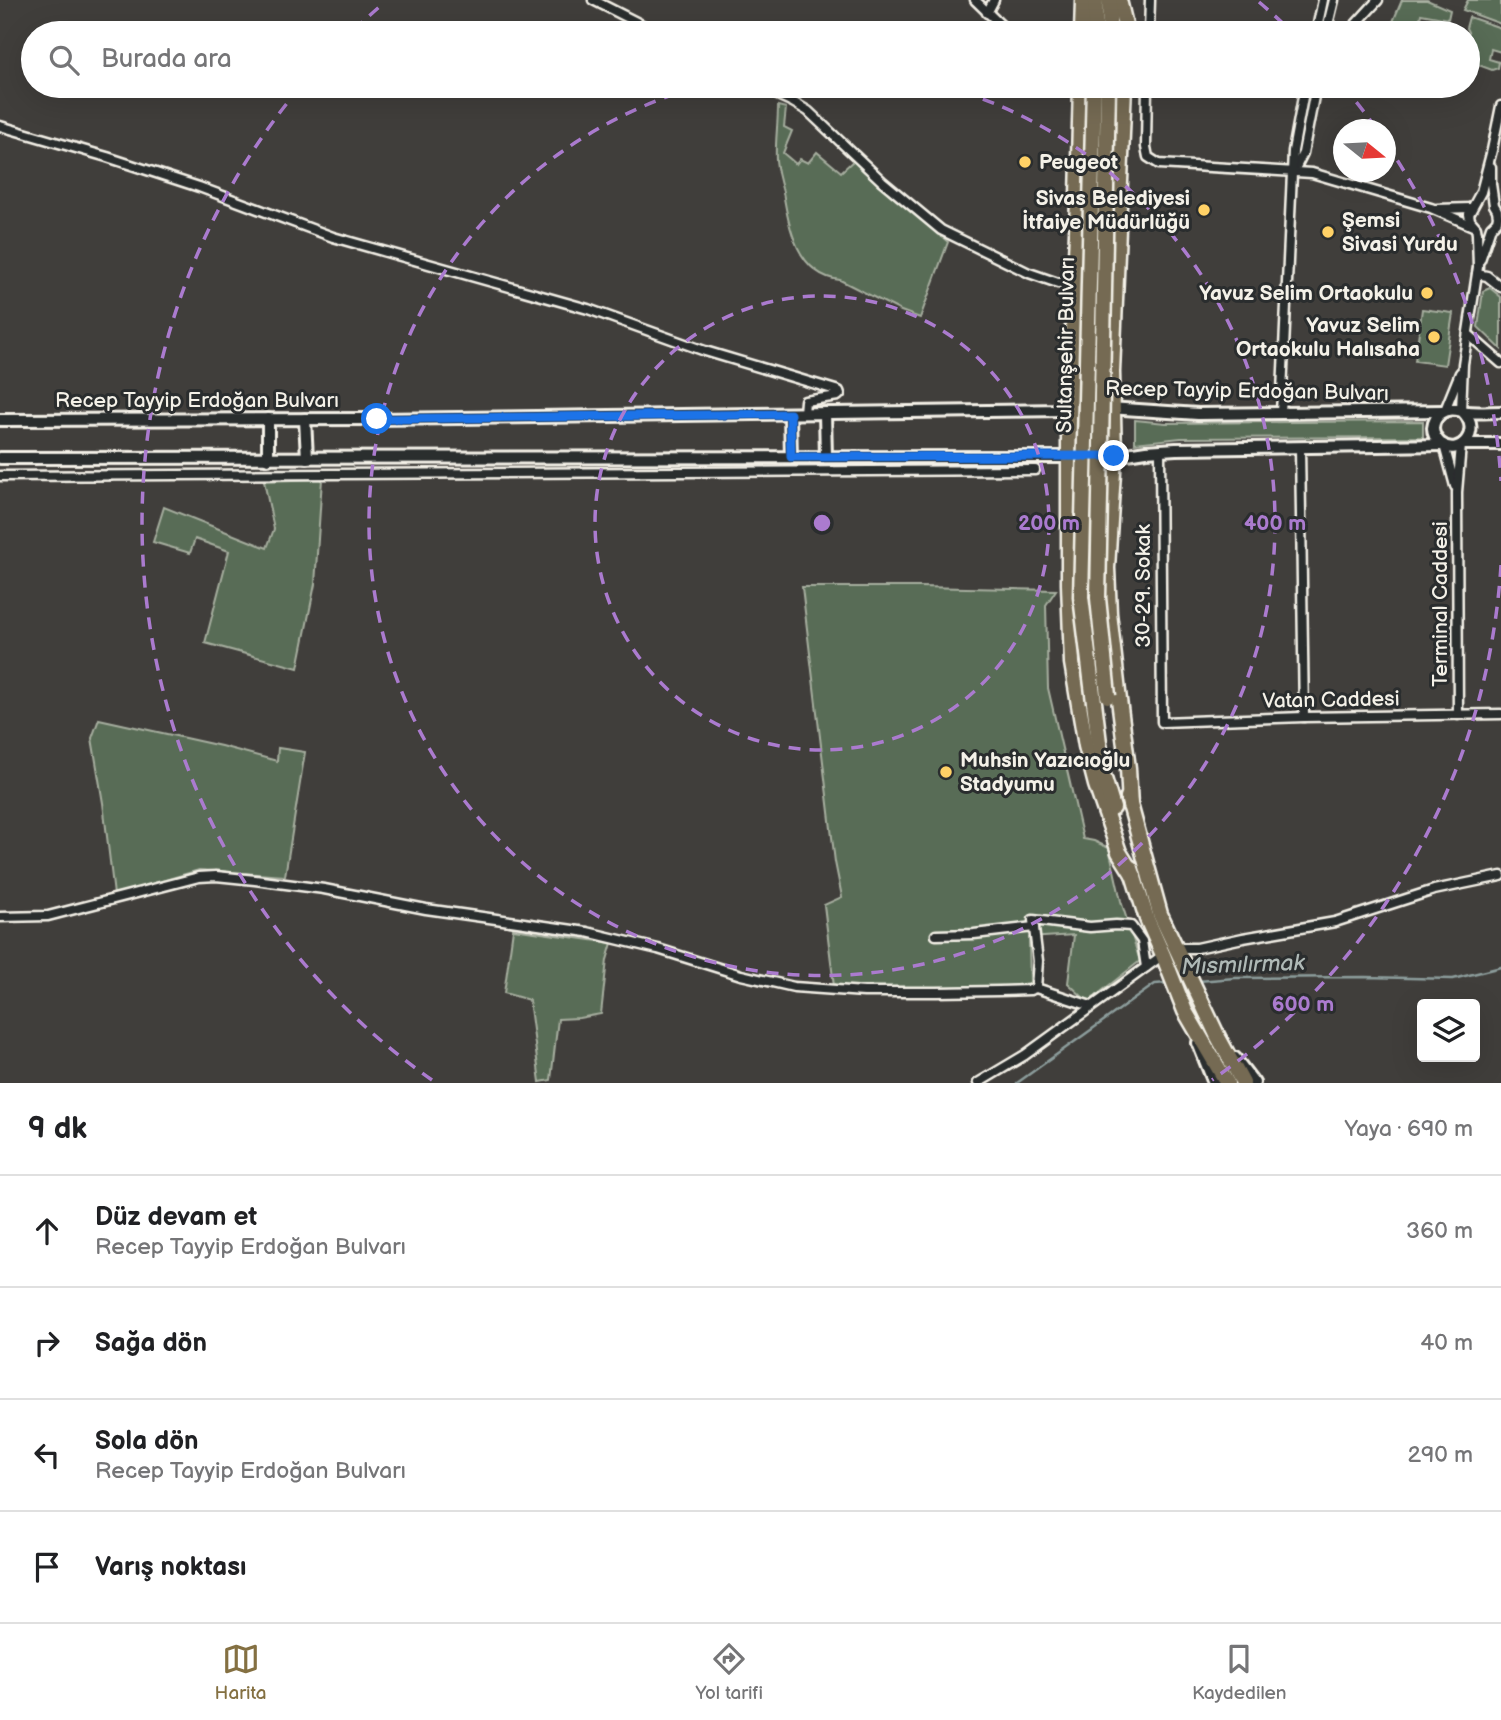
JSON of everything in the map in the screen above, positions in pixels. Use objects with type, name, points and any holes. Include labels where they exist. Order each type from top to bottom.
[{"type":"highway","points":[[1082,21],[1083,0]]},
{"type":"highway","points":[[1095,21],[1096,0]]},
{"type":"highway","points":[[1110,0],[1110,21]]},
{"type":"highway","points":[[1119,0],[1124,21]]},
{"type":"highway","points":[[1128,21],[1129,0]]},
{"type":"highway","points":[[1081,98],[1069,457],[1072,663],[1086,746],[1096,785],[1119,852],[1134,876]]},
{"type":"highway","name":"Sultanşehir Bulvarı","points":[[1094,98],[1081,597],[1103,775],[1147,919],[1204,1006],[1243,1083]]},
{"type":"highway","name":"Sultanşehir Bulvarı","points":[[1108,98],[1098,598],[1108,696],[1120,771],[1185,1011],[1227,1083]]},
{"type":"highway","points":[[1123,98],[1112,372],[1114,456],[1107,568],[1109,613],[1128,768],[1130,806]]},
{"type":"street","points":[[593,0],[634,21]]},
{"type":"street","points":[[975,0],[996,21]]},
{"type":"street","points":[[987,13],[994,0]]},
{"type":"street","points":[[1149,21],[1150,0]]},
{"type":"street","points":[[1319,21],[1323,0]]},
{"type":"street","points":[[1329,21],[1334,0]]},
{"type":"street","points":[[1359,21],[1378,0]]},
{"type":"street","points":[[784,98],[808,111],[882,181],[941,230],[1030,273],[1058,283],[1075,282]]},
{"type":"street","points":[[1147,98],[1146,147],[1148,157],[1159,164],[1312,173],[1431,208],[1483,230],[1497,221],[1498,212],[1491,184],[1492,150]]},
{"type":"street","points":[[1282,414],[1293,150],[1303,98]]},
{"type":"street","points":[[1293,173],[1303,153],[1314,98]]},
{"type":"street","points":[[1462,444],[1469,437],[1471,428],[1469,419],[1462,412],[1463,364],[1477,270],[1477,233],[1469,217],[1481,192],[1501,106]]},
{"type":"street","points":[[0,126],[199,187],[333,237],[588,309],[705,351],[839,391],[838,396],[805,401],[804,413]]},
{"type":"street","points":[[1431,208],[1473,205],[1483,201],[1498,212]]},
{"type":"street","points":[[1477,270],[1491,227]]},
{"type":"street","points":[[1477,270],[1501,287]]},
{"type":"street","points":[[1468,334],[1501,363]]},
{"type":"street","points":[[1443,445],[1433,428],[1444,411],[1463,364]]},
{"type":"street","name":"Recep Tayyip Erdoğan Bulvarı","points":[[0,419],[305,419],[1114,408],[1198,414],[1444,411]]},
{"type":"street","points":[[1444,411],[1452,409],[1462,412],[1501,412]]},
{"type":"street","points":[[825,413],[825,457]]},
{"type":"street","points":[[790,414],[791,457]]},
{"type":"street","points":[[268,419],[268,459]]},
{"type":"street","points":[[305,419],[307,458]]},
{"type":"street","points":[[0,458],[1069,457],[1114,456],[1160,450],[1443,445],[1453,447],[1462,444],[1501,444]]},
{"type":"street","name":"Terminal Caddesi","points":[[1458,715],[1457,492],[1462,444]]},
{"type":"street","name":"Terminal Caddesi","points":[[1443,445],[1457,492]]},
{"type":"street","points":[[1300,447],[1304,717]]},
{"type":"street","name":"30-29. Sokak","points":[[1160,450],[1162,722]]},
{"type":"street","points":[[805,471],[807,457]]},
{"type":"street","points":[[287,458],[287,475]]},
{"type":"street","points":[[0,476],[1035,470]]},
{"type":"street","name":"Vatan Caddesi","points":[[1162,722],[1501,714]]},
{"type":"street","points":[[0,917],[48,916],[199,877],[216,876],[324,889],[426,909],[587,932],[658,948],[741,975],[794,987],[864,992],[999,991],[1036,988],[1091,1006]]},
{"type":"street","points":[[978,1083],[1025,1055],[1146,967],[1197,948],[1335,922],[1434,890],[1501,876]]},
{"type":"street","points":[[1036,988],[1038,961],[1033,920],[1090,927],[1131,926],[1142,941],[1146,967]]},
{"type":"street","points":[[936,935],[1034,927]]},
{"type":"street","points":[[1185,1011],[1214,1083]]},
{"type":"street","points":[[1218,1037],[1254,1083]]},
{"type":"green space","points":[[1402,0],[1427,0],[1450,10],[1448,19],[1421,14],[1420,21],[1393,21]]},
{"type":"green space","points":[[1468,0],[1501,0],[1501,24],[1463,10]]},
{"type":"green space","points":[[1469,17],[1501,28],[1501,52],[1491,49],[1489,59],[1499,62],[1498,68],[1492,70],[1480,66],[1480,21],[1468,21]]},
{"type":"green space","points":[[778,106],[786,108],[784,127],[792,131],[783,153],[796,164],[800,159],[808,163],[817,152],[841,172],[854,160],[948,242],[920,318],[840,280],[825,276],[805,259],[792,234],[777,168]]},
{"type":"green space","points":[[1490,288],[1501,297],[1501,349],[1478,327],[1483,291]]},
{"type":"green space","name":"Yavuz Selim Ortaokulu Halısaha","points":[[1422,309],[1453,313],[1445,365],[1415,361]]},
{"type":"green space","points":[[1135,420],[1166,423],[1423,421],[1423,437],[1181,438],[1135,443]]},
{"type":"green space","points":[[322,479],[315,584],[298,668],[205,643],[229,551],[195,539],[190,553],[153,542],[164,507],[267,548],[274,529],[264,481]]},
{"type":"green space","name":"Muhsin Yazıcıoğlu Stadyumu","points":[[802,587],[1056,590],[1046,605],[1048,688],[1083,839],[1109,848],[1121,901],[1140,961],[1088,1002],[1068,983],[1074,935],[1029,938],[1030,983],[988,989],[834,986],[824,905],[842,897],[835,862]]},
{"type":"green space","points":[[99,719],[277,761],[278,748],[305,752],[285,876],[199,870],[114,895],[92,738]]},
{"type":"green space","points":[[513,929],[612,943],[607,960],[601,1014],[558,1019],[551,1080],[540,1082],[529,1000],[504,993]]},
{"type":"waterway","name":"Mısmılırmak","points":[[1198,981],[1235,978],[1453,979],[1501,967]]},
{"type":"waterway","name":"Mısmılırmak","points":[[1017,1083],[1155,984],[1167,983]]},
{"type":"place","name":"Peugeot","points":[[1025,162]]},
{"type":"place","name":"Sivas Belediyesi İtfaiye Müdürlüğü","points":[[1204,210]]},
{"type":"place","name":"Şemsi Sivasi Yurdu","points":[[1328,232]]},
{"type":"place","name":"Yavuz Selim Ortaokulu","points":[[1427,293]]},
{"type":"place","name":"Yavuz Selim Ortaokulu Halısaha","points":[[1434,337]]},
{"type":"place","name":"Muhsin Yazıcıoğlu Stadyumu","points":[[946,772]]},
{"type":"route","points":[[377,419],[790,414],[791,457],[1114,456]]}]
